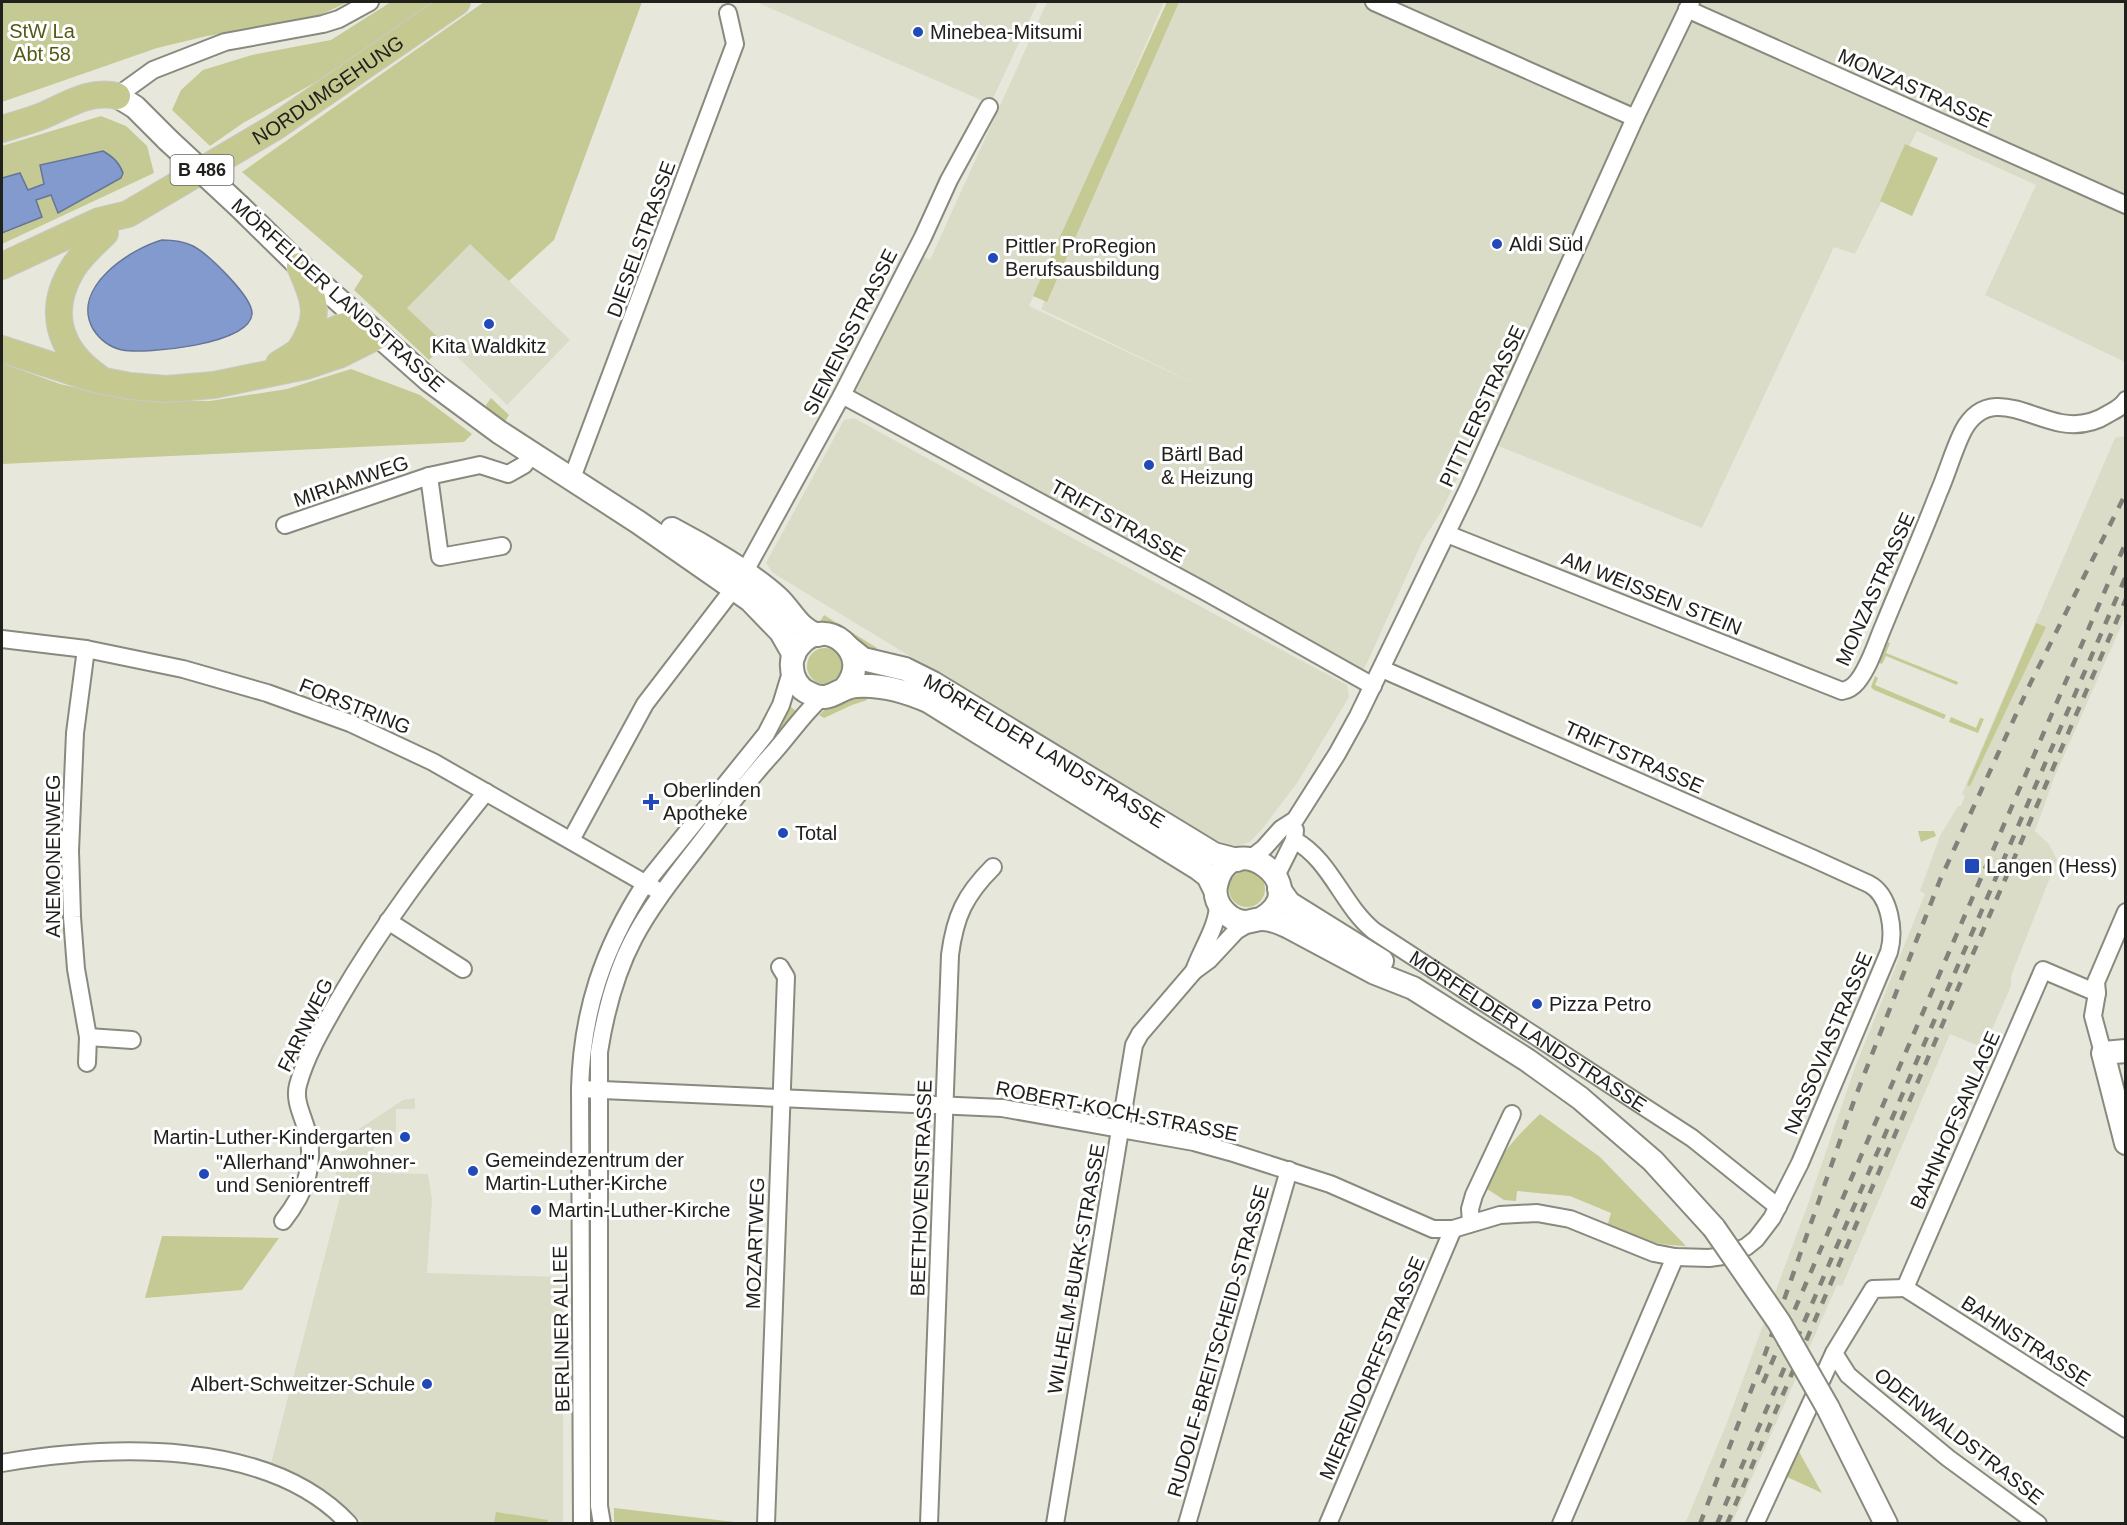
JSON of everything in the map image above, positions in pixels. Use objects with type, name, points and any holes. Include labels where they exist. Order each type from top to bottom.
[{"type":"main road","name":"NORDUMGEHUNG","points":[[2,266],[99,221],[128,214],[275,127],[457,2]]},
{"type":"main road","points":[[2,129],[39,117],[89,96],[108,94],[117,96]]},
{"type":"main road","name":"MÖRFELDER LANDSTRASSE","points":[[117,96],[135,108],[300,267],[377,336],[457,401],[711,572],[728,575],[777,597],[808,632],[837,638],[863,659],[905,669],[933,683],[1214,854],[1269,866],[1289,903],[1386,964],[1413,988]]},
{"type":"main road","name":"B 486","points":[[2,280],[105,233],[128,214]]},
{"type":"main road","points":[[105,233],[75,266],[63,286],[59,308],[60,327],[67,347],[89,370],[100,378],[115,384]]},
{"type":"main road","points":[[297,354],[310,335],[314,316],[311,294],[300,267]]},
{"type":"main road","points":[[240,379],[268,370],[336,328],[348,324],[377,336]]},
{"type":"main road","points":[[2,349],[76,374],[115,384],[166,389],[214,384],[306,366],[339,355],[377,336]]},
{"type":"main road","name":"MÖRFELDER LANDSTRASSE","points":[[572,478],[686,536],[739,581],[750,600],[781,632],[793,662],[794,677],[810,694],[822,697],[835,695],[845,688],[859,686],[888,688],[928,701],[1199,868],[1208,876],[1222,909],[1235,920],[1275,921],[1376,973],[1413,988],[1488,1033],[1581,1098],[1653,1161],[1714,1228],[1779,1322],[1828,1407],[1886,1524]]},
{"type":"main road","points":[[793,662],[801,643],[818,635]]},
{"type":"main road","points":[[845,688],[855,670],[853,656],[848,647]]},
{"type":"main road","points":[[1217,896],[1220,873],[1244,860]]},
{"type":"main road","points":[[1256,920],[1273,909],[1277,903],[1277,882]]},
{"type":"main road","points":[[2126,1051],[2103,1053],[2126,1143]]},
{"type":"street","points":[[117,96],[153,70],[225,42],[315,26],[339,19],[370,2]]},
{"type":"street","points":[[1374,2],[1635,118]]},
{"type":"street","name":"PITTLERSTRASSE","points":[[1244,860],[1264,848],[1281,829],[1295,820],[1337,754],[1382,669],[1512,394],[1635,118],[1689,5]]},
{"type":"street","name":"MONZASTRASSE","points":[[1689,5],[2126,205]]},
{"type":"street","name":"DIESELSTRASSE","points":[[572,478],[735,44],[728,13]]},
{"type":"street","name":"SIEMENSSTRASSE","points":[[571,840],[645,704],[739,581],[842,395],[989,107]]},
{"type":"street","name":"TRIFTSTRASSE","points":[[842,395],[1206,592],[1373,686]]},
{"type":"street","name":"MONZASTRASSE","points":[[1842,692],[1856,684],[1867,665],[1911,563],[1959,439],[1972,418],[1982,411],[1996,407],[2015,408],[2060,423],[2090,423],[2124,404],[2126,400]]},
{"type":"street","name":"MIRIAMWEG","points":[[285,525],[429,476],[480,465],[508,474],[524,465],[533,453]]},
{"type":"street","name":"MIRIAMWEG","points":[[429,476],[440,557],[502,546]]},
{"type":"street","name":"AM WEISSEN STEIN","points":[[1447,534],[1842,692]]},
{"type":"street","name":"FORSTRING","points":[[2,639],[86,649],[183,669],[311,709],[381,736],[486,792],[662,893]]},
{"type":"street","name":"ANEMONENWEG","points":[[86,649],[75,733],[69,851],[76,969],[88,1036],[87,1063]]},
{"type":"street","name":"BERLINER ALLEE","points":[[602,1524],[599,1506],[601,1040],[621,967],[634,939],[766,734],[781,705],[793,662]]},
{"type":"street","name":"TRIFTSTRASSE","points":[[1382,669],[1869,884]]},
{"type":"street","name":"BERLINER ALLEE","points":[[582,1524],[580,1089],[585,1029],[599,973],[618,929],[645,884],[745,784],[795,729],[807,711],[822,697]]},
{"type":"street","name":"FARNWEG","points":[[283,1221],[299,1199],[309,1173],[307,1130],[296,1099],[297,1086],[328,1019],[388,921],[438,852],[486,792]]},
{"type":"street","name":"PITTLERSTRASSE","points":[[1277,882],[1294,840],[1295,820]]},
{"type":"street","name":"MÖRFELDER LANDSTRASSE","points":[[1294,840],[1316,855],[1355,914],[1374,931],[1692,1138],[1775,1213]]},
{"type":"street","name":"BEETHOVENSTRASSE","points":[[929,1524],[950,955],[954,928],[965,900],[976,884],[993,867]]},
{"type":"street","name":"NASSOVIASTRASSE","points":[[1453,1229],[1500,1215],[1550,1215],[1580,1223],[1637,1248],[1675,1257],[1723,1256],[1756,1239],[1775,1213],[1800,1163],[1892,944],[1892,927],[1884,900],[1876,888],[1869,884]]},
{"type":"street","name":"WILHELM-BURK-STRASSE","points":[[1194,971],[1211,932],[1217,896]]},
{"type":"street","points":[[2103,1053],[2093,1017],[2097,993],[2096,982],[2126,912]]},
{"type":"street","name":"WILHELM-BURK-STRASSE","points":[[1054,1524],[1134,1045],[1140,1034],[1194,971],[1209,960],[1236,931],[1256,920]]},
{"type":"street","points":[[388,921],[463,969]]},
{"type":"street","points":[[2097,993],[2106,986],[2126,942]]},
{"type":"street","name":"MOZARTWEG","points":[[766,1524],[786,977],[780,967]]},
{"type":"street","name":"BAHNHOFSANLAGE","points":[[1905,1288],[2043,970],[2097,993]]},
{"type":"street","points":[[88,1036],[132,1040]]},
{"type":"street","name":"ROBERT-KOCH-STRASSE","points":[[580,1089],[1002,1108],[1194,1142],[1330,1184],[1420,1225],[1439,1230],[1453,1229]]},
{"type":"street","points":[[1471,1223],[1470,1209],[1474,1195],[1512,1114]]},
{"type":"street","name":"RUDOLF-BREITSCHEID-STRASSE","points":[[1187,1524],[1289,1170]]},
{"type":"street","name":"MIERENDORFFSTRASSE","points":[[1328,1524],[1453,1229]]},
{"type":"street","points":[[1561,1524],[1675,1257]]},
{"type":"street","points":[[1755,1524],[1834,1353],[1873,1289],[1905,1288]]},
{"type":"street","name":"BAHNSTRASSE","points":[[1905,1288],[2126,1429]]},
{"type":"street","name":"ODENWALDSTRASSE","points":[[1834,1353],[1848,1375],[1862,1387],[1948,1458],[2038,1524]]},
{"type":"street","points":[[2,1463],[65,1454],[145,1451],[232,1462],[284,1478],[320,1498],[349,1524]]},
{"type":"shaded area","points":[[756,2],[1038,2],[989,107],[990,104]]},
{"type":"shaded area","points":[[1047,2],[1164,2],[1097,158],[1029,306],[1208,390],[1041,309],[1178,2],[2125,2],[2125,362],[1985,295],[2036,185],[1917,131],[1855,254],[1834,247],[1702,528],[1501,447],[1478,435],[1441,512],[1422,542],[1358,679],[841,396],[915,253],[930,260]]},
{"type":"shaded area","name":"Kita Waldkitz","points":[[470,243],[570,340],[507,405],[407,308]]},
{"type":"shaded area","points":[[854,418],[1347,685],[1349,697],[1297,783],[1250,842],[1237,846],[1208,837],[773,573],[766,563],[844,420]]},
{"type":"shaded area","points":[[2125,436],[2125,617],[2054,778],[2035,831],[2049,844],[2057,860],[2011,976],[2011,986],[1984,1048],[1950,1034],[1842,1286],[1837,1285],[1732,1523],[1685,1524],[1726,1425],[1808,1204],[1854,1070],[1925,894],[1920,891],[1940,836],[1958,806],[1961,806],[1965,796],[1962,794],[2115,438]]},
{"type":"shaded area","name":"Albert-Schweitzer-Schule","points":[[415,1098],[415,1109],[396,1109],[396,1132],[383,1132],[383,1142],[374,1143],[373,1162],[380,1163],[381,1173],[428,1174],[432,1200],[427,1273],[563,1277],[563,1523],[363,1523],[334,1496],[314,1483],[271,1463],[340,1197],[335,1168],[347,1137],[403,1100]]},
{"type":"green space","name":"StW La Abt 58","points":[[2,2],[348,2],[311,19],[207,36],[157,48],[2,102]]},
{"type":"green space","points":[[391,2],[434,2],[316,82],[243,123],[210,146],[172,110],[181,90],[203,70],[252,55],[331,40]]},
{"type":"green space","points":[[484,2],[642,2],[554,240],[509,281],[470,244],[407,308],[445,344],[429,360],[354,290],[363,276],[242,172]]},
{"type":"green space","points":[[1167,2],[1179,2],[1047,302],[1033,296]]},
{"type":"green space","points":[[101,116],[126,126],[147,146],[154,173],[2,244],[2,146]]},
{"type":"green space","points":[[1905,144],[1938,158],[1912,216],[1880,201]]},
{"type":"green space","points":[[2,363],[60,384],[131,400],[210,401],[287,389],[351,369],[420,395],[472,434],[464,442],[2,464]]},
{"type":"green space","points":[[491,398],[509,415],[504,423],[488,412],[486,405]]},
{"type":"green space","points":[[824,615],[877,648],[875,656],[818,625]]},
{"type":"green space","points":[[2036,623],[2046,627],[1970,786],[1967,785]]},
{"type":"green space","points":[[1888,642],[1890,643],[1886,653],[1958,682],[1957,685],[1886,656],[1882,664],[1879,663]]},
{"type":"green space","points":[[825,648],[838,653],[843,666],[838,679],[825,684],[812,679],[807,666],[812,653]]},
{"type":"green space","points":[[1875,676],[1878,678],[1875,685],[1946,715],[1944,719],[1874,690],[1871,687]]},
{"type":"green space","points":[[868,694],[867,700],[824,718],[819,715],[842,700]]},
{"type":"green space","points":[[791,707],[800,714],[752,769],[748,766],[768,742]]},
{"type":"green space","points":[[1951,717],[1976,728],[1980,718],[1984,719],[1978,733],[1949,722]]},
{"type":"green space","points":[[1918,831],[1934,831],[1936,836],[1921,842]]},
{"type":"green space","points":[[1247,871],[1260,876],[1265,889],[1260,902],[1247,907],[1234,902],[1229,889],[1234,876]]},
{"type":"green space","points":[[1540,1114],[1600,1157],[1686,1246],[1655,1243],[1607,1227],[1611,1213],[1570,1196],[1517,1191],[1516,1201],[1504,1200],[1484,1187],[1508,1148]]},
{"type":"green space","points":[[587,1120],[596,1120],[594,1396],[586,1396]]},
{"type":"green space","points":[[162,1236],[279,1238],[242,1290],[145,1298]]},
{"type":"green space","points":[[1798,1450],[1822,1493],[1785,1476]]},
{"type":"green space","points":[[614,1508],[743,1523],[614,1523]]},
{"type":"green space","points":[[496,1512],[548,1520],[547,1523],[494,1523]]},
{"type":"water","points":[[103,151],[120,166],[123,173],[121,178],[58,213],[51,195],[36,200],[42,217],[2,233],[2,178],[20,173],[28,190],[44,184],[40,165]]},
{"type":"water","points":[[162,240],[178,241],[193,246],[219,267],[238,287],[250,307],[252,314],[247,325],[216,340],[173,349],[122,350],[102,340],[93,329],[88,314],[90,299],[96,285],[120,261]]},
{"type":"railway","points":[[1700,1524],[1765,1354],[1855,1098],[1940,880],[2030,684],[2126,493]]},
{"type":"railway","points":[[1763,1383],[2126,542]]},
{"type":"railway","points":[[1717,1524],[2126,576]]},
{"type":"railway","points":[[1727,1524],[2126,599]]},
{"type":"place","name":"Minebea-Mitsumi","points":[[918,32]]},
{"type":"place","name":"Aldi Süd","points":[[1497,244]]},
{"type":"place","name":"Pittler ProRegion Berufsausbildung","points":[[993,258]]},
{"type":"place","name":"Kita Waldkitz","points":[[489,324]]},
{"type":"place","name":"Bärtl Bad & Heizung","points":[[1149,465]]},
{"type":"place","name":"Oberlinden Apotheke","points":[[651,802]]},
{"type":"place","name":"Total","points":[[783,833]]},
{"type":"place","name":"Langen (Hess)","points":[[1972,866]]},
{"type":"place","name":"Pizza Petro","points":[[1537,1004]]},
{"type":"place","name":"Martin-Luther-Kindergarten","points":[[405,1137]]},
{"type":"place","name":"Gemeindezentrum der Martin-Luther-Kirche","points":[[473,1171]]},
{"type":"place","name":"\"Allerhand\" Anwohner- und Seniorentreff","points":[[204,1174]]},
{"type":"place","name":"Martin-Luther-Kirche","points":[[536,1210]]},
{"type":"place","name":"Albert-Schweitzer-Schule","points":[[427,1384]]}]
